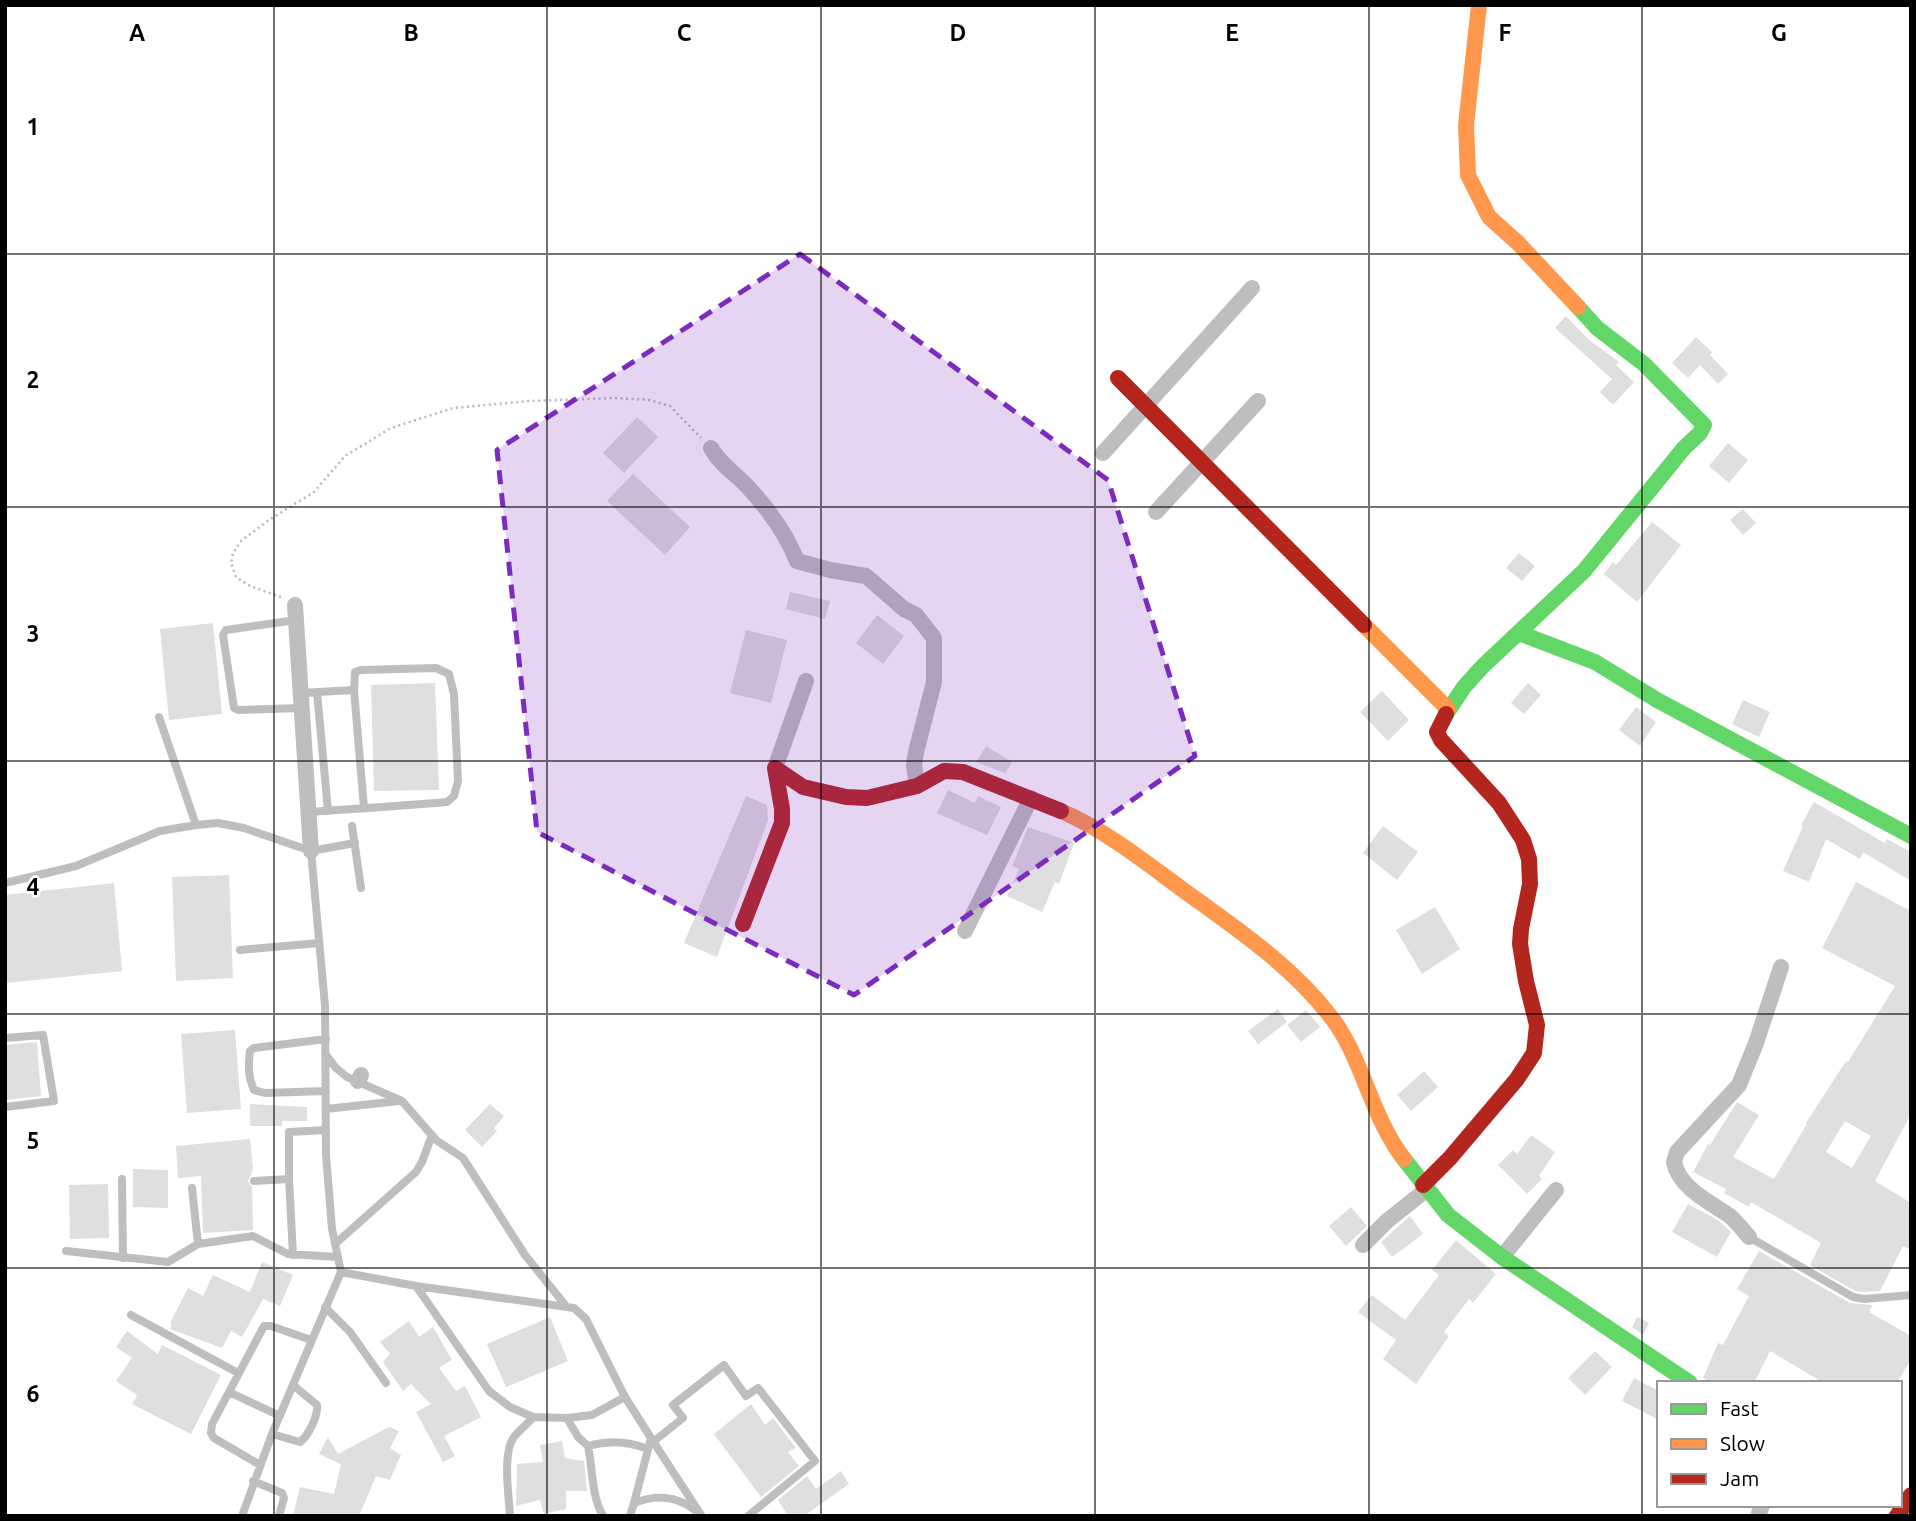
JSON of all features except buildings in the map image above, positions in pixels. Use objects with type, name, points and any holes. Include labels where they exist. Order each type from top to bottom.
[{"type":"street","points":[[1363,1245],[1425,1188],[1517,1079],[1534,1053],[1537,1026],[1531,1013],[1520,939],[1531,876],[1528,856],[1512,819],[1441,740],[1437,732],[1448,709],[1464,687],[1495,652],[1519,634],[1549,602],[1578,577],[1704,425],[1644,364],[1597,328],[1489,217],[1468,175],[1466,125],[1479,5]]},
{"type":"street","points":[[1102,453],[1252,288]]},
{"type":"street","points":[[1118,378],[1448,709]]},
{"type":"street","points":[[1156,512],[1258,401]]},
{"type":"street","points":[[711,448],[768,511],[790,544],[797,561],[866,576],[904,609],[916,615],[934,638],[934,682],[914,765],[917,786]]},
{"type":"street","points":[[295,612],[306,698],[311,851]]},
{"type":"street","points":[[1519,634],[1595,662],[1657,700],[1911,836]]},
{"type":"street","points":[[743,924],[782,823],[775,768],[806,681]]},
{"type":"street","points":[[775,768],[803,787],[846,797],[867,798],[917,786],[944,771],[963,772],[1031,797],[1111,837],[1251,940],[1290,973],[1331,1017],[1344,1038],[1371,1101],[1398,1152],[1448,1215],[1502,1257],[1687,1381]]},
{"type":"street","points":[[965,930],[1031,797]]},
{"type":"street","points":[[1749,1237],[1732,1218],[1698,1195],[1675,1169],[1674,1161],[1677,1152],[1739,1085],[1781,967]]},
{"type":"street","points":[[1502,1257],[1556,1190]]},
{"type":"lane","points":[[295,612],[226,630],[223,635],[234,708],[238,710],[354,690]]},
{"type":"lane","points":[[308,813],[447,802],[453,796],[458,781],[454,694],[449,674],[436,668],[355,672],[354,690],[364,808]]},
{"type":"lane","points":[[306,698],[328,811]]},
{"type":"lane","points":[[159,717],[195,825]]},
{"type":"lane","points":[[5,883],[76,866],[160,831],[195,825],[218,823],[244,828],[311,851],[355,843]]},
{"type":"lane","points":[[352,827],[361,888]]},
{"type":"lane","points":[[242,1516],[272,1434],[341,1272],[330,1204],[326,1130],[326,1040],[311,851]]},
{"type":"lane","points":[[240,950],[319,943]]},
{"type":"lane","points":[[5,1038],[43,1034],[54,1101],[5,1107]]},
{"type":"lane","points":[[326,1040],[254,1048],[250,1051],[248,1064],[254,1090],[265,1093],[326,1091]]},
{"type":"lane","points":[[326,1055],[336,1069],[402,1101],[432,1135],[463,1158],[525,1255],[566,1306]]},
{"type":"lane","points":[[326,1109],[402,1101]]},
{"type":"lane","points":[[293,1255],[289,1132],[326,1130]]},
{"type":"lane","points":[[335,1244],[416,1172],[432,1135]]},
{"type":"lane","points":[[122,1179],[123,1258]]},
{"type":"lane","points":[[254,1181],[289,1179]]},
{"type":"lane","points":[[192,1188],[198,1244]]},
{"type":"lane","points":[[66,1251],[168,1262],[198,1244],[253,1237],[288,1254],[338,1256]]},
{"type":"lane","points":[[1749,1237],[1853,1297],[1864,1299],[1911,1295]]},
{"type":"lane","points":[[341,1272],[416,1286],[574,1308],[586,1319],[651,1443],[701,1515]]},
{"type":"lane","points":[[416,1286],[489,1391],[510,1407],[533,1416],[567,1418],[592,1415],[625,1397]]},
{"type":"lane","points":[[325,1307],[350,1332],[386,1383]]},
{"type":"lane","points":[[131,1315],[238,1373]]},
{"type":"lane","points":[[260,1465],[214,1438],[211,1433],[212,1424],[264,1326],[311,1340]]},
{"type":"lane","points":[[630,1516],[651,1443],[682,1418],[673,1405],[724,1366],[746,1396],[758,1388],[815,1461],[748,1516]]},
{"type":"lane","points":[[272,1434],[300,1442],[305,1439],[317,1411],[317,1405],[292,1385]]},
{"type":"lane","points":[[229,1392],[280,1416]]},
{"type":"lane","points":[[510,1516],[509,1446],[514,1436],[526,1427],[533,1416]]},
{"type":"lane","points":[[567,1418],[578,1437],[588,1446],[594,1497],[603,1516]]},
{"type":"lane","points":[[588,1446],[612,1442],[651,1443]]},
{"type":"lane","points":[[253,1481],[282,1493],[284,1498],[279,1516]]},
{"type":"lane","points":[[634,1503],[657,1497],[674,1499],[690,1506],[701,1515]]},
{"type":"path","points":[[295,612],[289,600],[236,578],[231,563],[233,553],[241,541],[314,492],[345,456],[391,428],[453,408],[530,401],[615,398],[649,400],[670,407],[711,448]]},
{"type":"highlighted area","points":[[800,254],[1108,480],[1195,756],[854,995],[537,832],[497,450]]},
{"type":"traffic: fast","points":[[1446,714],[1464,687],[1482,667],[1584,571],[1704,425],[1644,364],[1597,328],[1578,307]]},
{"type":"traffic: fast","points":[[1519,633],[1595,662],[1657,700],[1911,836]]},
{"type":"traffic: fast","points":[[1404,1159],[1448,1215],[1502,1257],[1687,1381]]},
{"type":"traffic: slow","points":[[1479,5],[1466,125],[1468,175],[1489,217],[1518,243],[1578,307]]},
{"type":"traffic: slow","points":[[1364,625],[1448,709]]},
{"type":"traffic: slow","points":[[1061,811],[1094,828],[1141,859],[1244,934],[1299,981],[1342,1033],[1383,1125],[1404,1159]]},
{"type":"traffic: jam","points":[[1118,378],[1364,625]]},
{"type":"traffic: jam","points":[[1423,1185],[1450,1158],[1517,1079],[1534,1053],[1537,1025],[1520,944],[1530,884],[1529,859],[1523,840],[1499,803],[1441,740],[1437,732],[1446,714]]},
{"type":"traffic: jam","points":[[743,924],[782,823],[775,768],[803,787],[846,797],[867,798],[917,786],[944,771],[963,772],[1061,811]]},
{"type":"traffic: jam","points":[[1897,1516],[1911,1495]]}]
